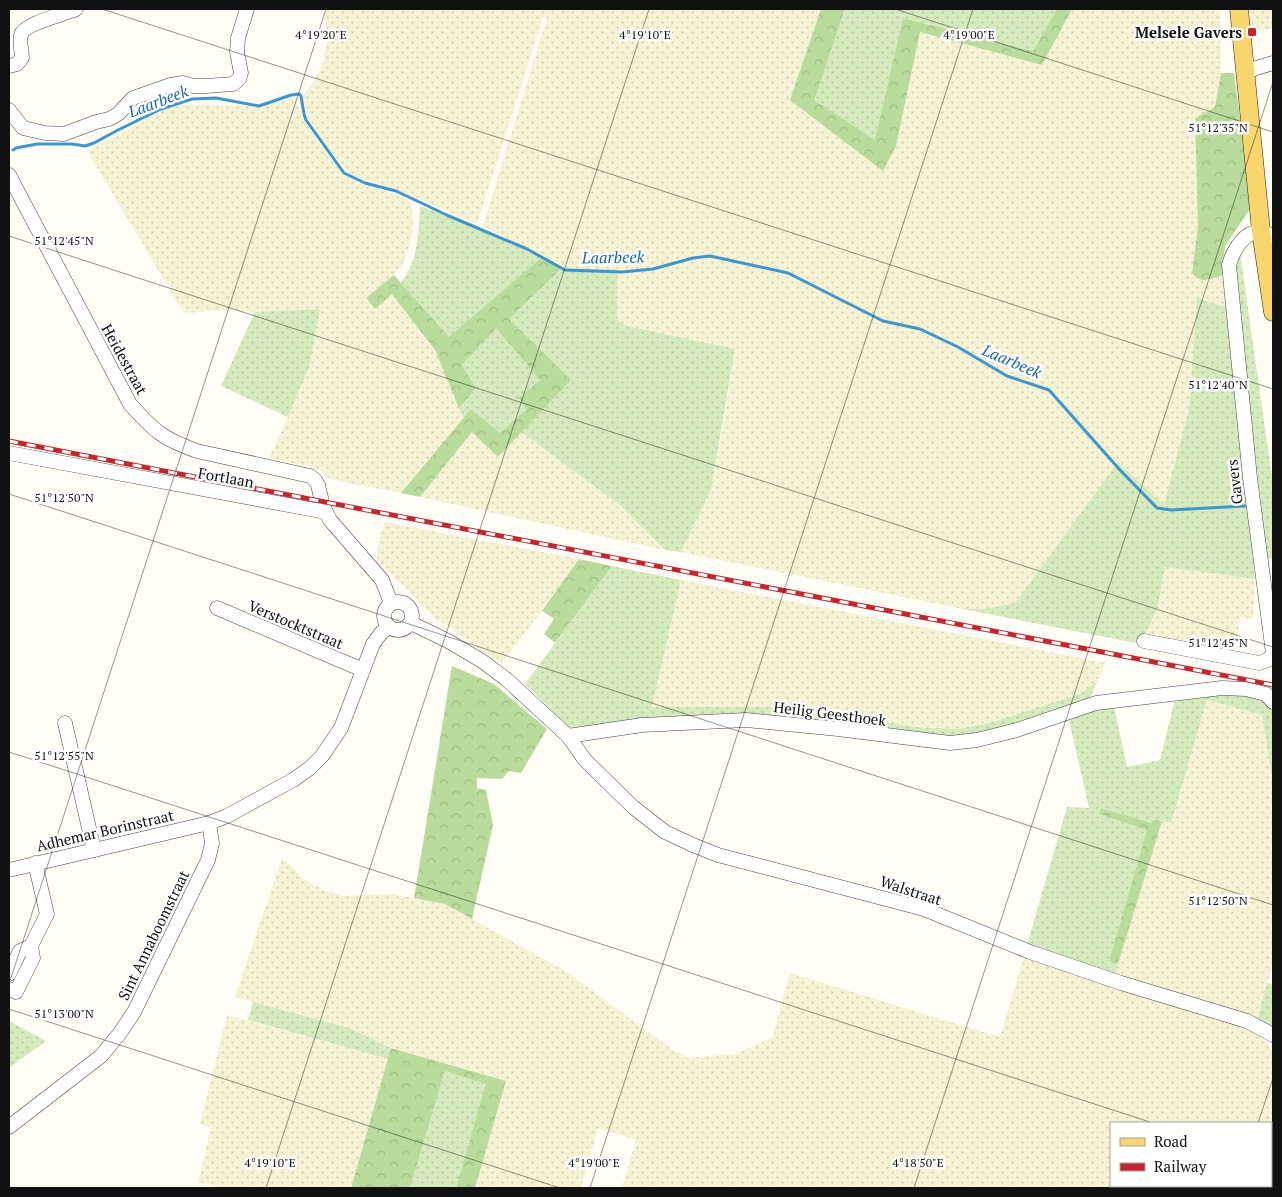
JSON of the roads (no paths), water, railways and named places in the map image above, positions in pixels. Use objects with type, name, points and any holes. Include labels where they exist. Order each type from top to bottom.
[{"type":"main road","points":[[1239,9],[1267,234],[1273,312]]},
{"type":"street","points":[[9,66],[17,64],[22,58],[21,35],[23,30],[76,9]]},
{"type":"street","points":[[9,110],[23,128],[45,133],[64,134],[109,119],[118,114],[133,98],[170,85],[183,83],[193,86],[233,84],[239,79],[241,73],[237,52],[238,38],[247,9]]},
{"type":"street","points":[[1246,75],[1253,69],[1273,64]]},
{"type":"street","name":"Heidestraat","points":[[9,174],[130,404],[149,426],[180,444],[198,450],[310,476],[316,480],[326,512]]},
{"type":"street","name":"Gavers","points":[[1144,641],[1259,663],[1268,660],[1273,652],[1250,478],[1228,265],[1233,250],[1250,235],[1267,234]]},
{"type":"street","name":"Fortlaan","points":[[9,453],[326,512]]},
{"type":"street","points":[[326,512],[330,520],[382,580],[390,603]]},
{"type":"street","points":[[399,601],[406,604],[412,610],[411,623],[403,630],[394,630],[389,627],[384,617],[386,608],[390,603],[399,601]]},
{"type":"street","name":"Verstocktstraat","points":[[217,608],[363,670]]},
{"type":"street","points":[[411,623],[448,641],[482,661],[506,679],[568,736]]},
{"type":"street","points":[[209,823],[227,816],[293,780],[310,768],[322,756],[341,728],[373,644],[381,633],[389,627]]},
{"type":"street","name":"Heilig Geesthoek","points":[[568,736],[642,725],[746,720],[950,743],[977,740],[1017,730],[1096,703],[1222,688],[1246,689],[1266,694],[1273,702]]},
{"type":"street","points":[[64,723],[94,850]]},
{"type":"street","name":"Walstraat","points":[[568,736],[585,760],[633,807],[665,832],[692,845],[718,855],[924,909],[1030,952],[1121,983],[1247,1021],[1273,1035]]},
{"type":"street","name":"Adhemar Borinstraat","points":[[9,870],[209,823]]},
{"type":"street","name":"Sint Annaboomstraat","points":[[9,1127],[101,1056],[134,1012],[208,860],[212,843],[209,823]]},
{"type":"street","points":[[9,974],[20,952],[31,946],[47,914],[35,863]]},
{"type":"street","points":[[9,989],[16,992],[33,958],[31,946]]},
{"type":"waterway","name":"Laarbeek","points":[[13,150],[37,144],[85,146],[161,109],[192,99],[216,98],[259,106],[299,94],[306,120],[344,173],[365,183],[396,191],[527,249],[565,270],[622,272],[653,269],[693,258],[710,256],[788,273],[883,321],[920,329],[958,347],[1007,376],[1049,390],[1120,470],[1157,508],[1171,510],[1245,506]]},
{"type":"railway","points":[[9,441],[1273,685]]},
{"type":"place","name":"Melsele Gavers","points":[[1252,32]]}]
